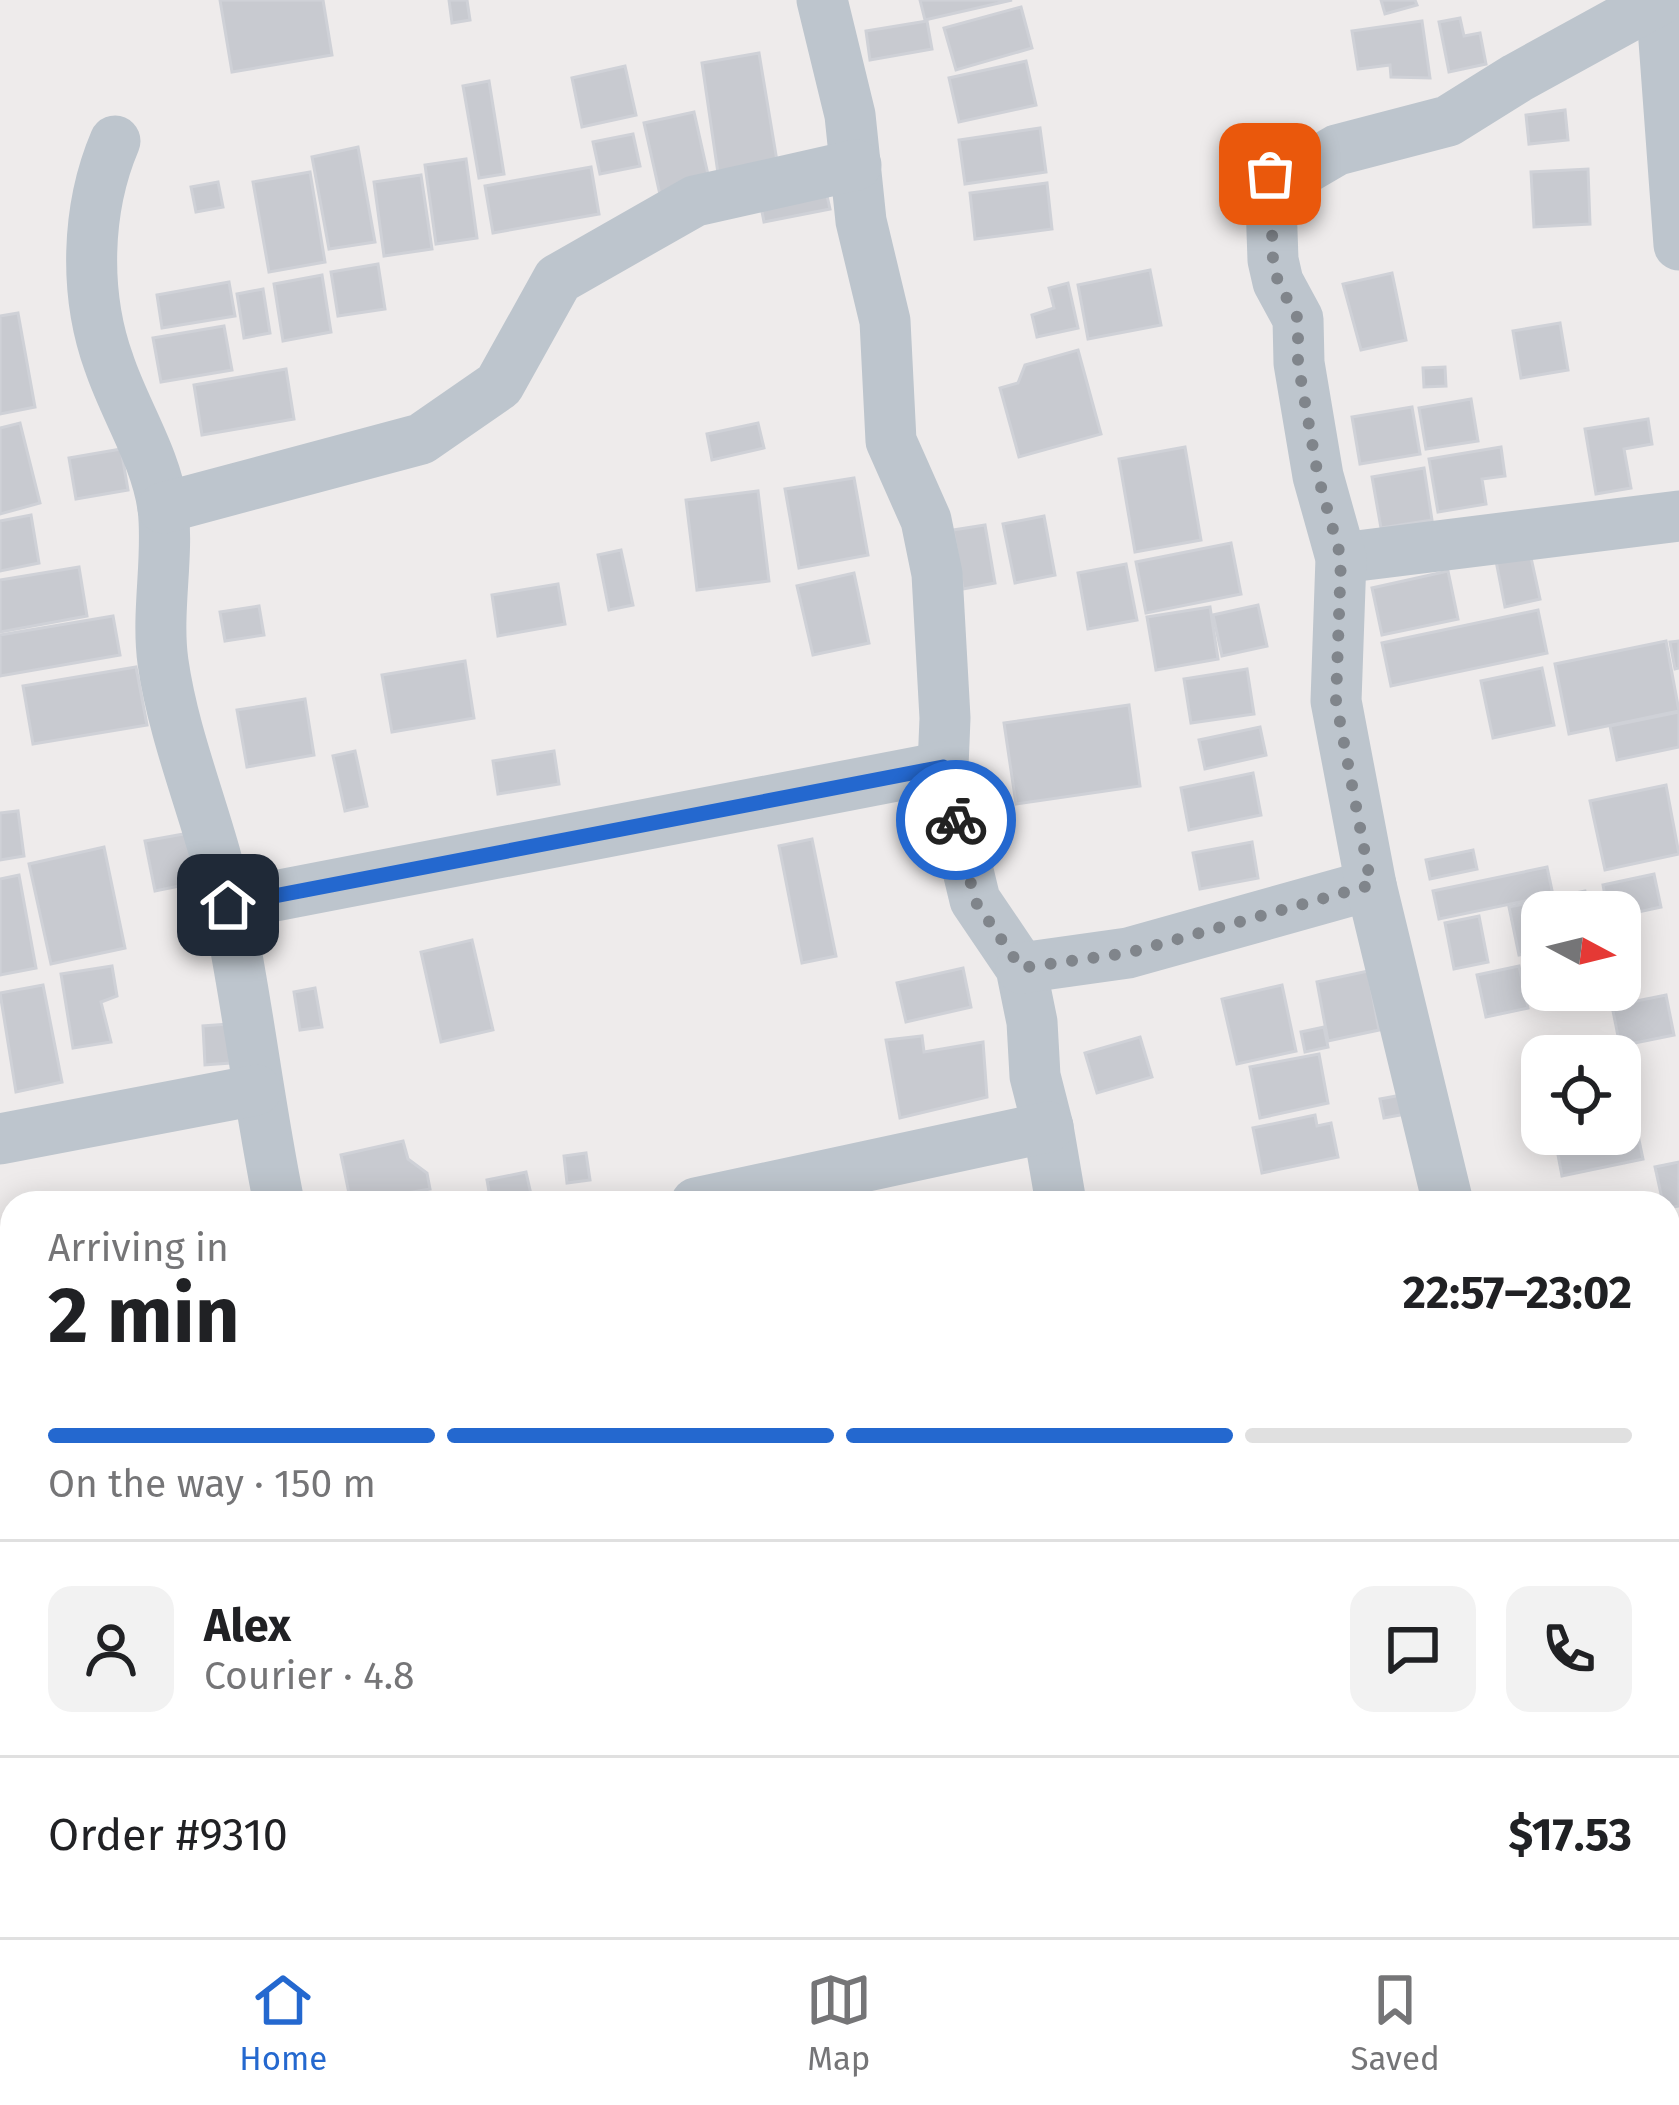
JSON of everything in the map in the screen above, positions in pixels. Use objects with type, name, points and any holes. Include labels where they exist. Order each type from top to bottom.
[{"type":"street","points":[[822,0],[850,116],[861,220],[884,321],[890,441],[926,520],[937,574],[943,767],[975,901],[1021,968],[1032,1022],[1035,1076],[1059,1191]]},
{"type":"street","points":[[1445,1191],[1371,885],[1336,701],[1341,558],[1318,476],[1298,363],[1298,319],[1278,282],[1273,260],[1270,174],[1301,171],[1337,150],[1448,121],[1660,0],[1679,245]]},
{"type":"street","points":[[115,141],[102,171],[95,206],[92,250],[97,320],[163,508],[163,662],[228,905],[277,1191]]},
{"type":"street","points":[[163,508],[421,440],[499,386],[558,279],[695,201],[856,165]]},
{"type":"street","points":[[1341,558],[1679,516]]},
{"type":"street","points":[[228,905],[943,767]]},
{"type":"street","points":[[1021,968],[1128,953],[1371,885]]},
{"type":"street","points":[[0,1138],[256,1090]]},
{"type":"street","points":[[752,1191],[1048,1127]]},
{"type":"building","points":[[220,0],[323,0],[332,55],[232,72]]},
{"type":"building","points":[[449,0],[467,0],[470,20],[452,23]]},
{"type":"building","points":[[920,0],[1012,0],[925,20]]},
{"type":"building","points":[[1381,0],[1415,0],[1417,5],[1385,14]]},
{"type":"building","points":[[1021,7],[1032,48],[956,70],[944,28]]},
{"type":"building","points":[[1460,18],[1464,36],[1480,33],[1486,64],[1449,72],[1439,22]]},
{"type":"building","points":[[927,21],[932,49],[870,60],[866,31]]},
{"type":"building","points":[[1422,21],[1430,78],[1391,77],[1390,65],[1358,69],[1352,31]]},
{"type":"building","points":[[759,53],[779,173],[720,187],[702,63]]},
{"type":"building","points":[[1026,61],[1036,105],[959,122],[949,78]]},
{"type":"building","points":[[625,66],[636,115],[582,127],[572,78]]},
{"type":"building","points":[[489,81],[504,174],[479,178],[463,86]]},
{"type":"building","points":[[1565,110],[1568,140],[1529,144],[1526,115]]},
{"type":"building","points":[[694,112],[711,188],[661,199],[644,123]]},
{"type":"building","points":[[1040,128],[1046,172],[965,184],[959,140]]},
{"type":"building","points":[[633,134],[640,166],[600,174],[593,142]]},
{"type":"building","points":[[358,147],[375,242],[329,249],[312,157]]},
{"type":"building","points":[[466,159],[477,238],[436,244],[425,165]]},
{"type":"building","points":[[591,167],[599,214],[493,233],[485,186]]},
{"type":"building","points":[[1588,169],[1590,224],[1534,227],[1531,172]]},
{"type":"building","points":[[310,172],[325,262],[269,272],[253,182]]},
{"type":"building","points":[[421,175],[432,249],[384,256],[374,182]]},
{"type":"building","points":[[823,178],[830,209],[764,222],[758,191]]},
{"type":"building","points":[[218,182],[223,207],[196,212],[191,187]]},
{"type":"building","points":[[1047,183],[1052,229],[975,239],[970,193]]},
{"type":"building","points":[[378,264],[385,309],[338,316],[331,272]]},
{"type":"building","points":[[1150,270],[1161,325],[1088,339],[1078,285]]},
{"type":"building","points":[[1392,273],[1406,340],[1361,350],[1343,284]]},
{"type":"building","points":[[322,275],[331,332],[283,341],[274,284]]},
{"type":"building","points":[[229,282],[235,316],[162,328],[157,295]]},
{"type":"building","points":[[1068,283],[1078,328],[1037,337],[1032,315],[1054,308],[1049,288]]},
{"type":"building","points":[[263,289],[270,333],[244,338],[237,294]]},
{"type":"building","points":[[18,313],[35,407],[0,414],[0,316]]},
{"type":"building","points":[[1560,323],[1568,370],[1521,378],[1513,331]]},
{"type":"building","points":[[224,326],[232,370],[161,382],[153,338]]},
{"type":"building","points":[[1078,350],[1101,434],[1019,457],[1000,388],[1018,383],[1025,365]]},
{"type":"building","points":[[1445,367],[1446,386],[1424,387],[1423,368]]},
{"type":"building","points":[[286,369],[294,419],[202,435],[194,385]]},
{"type":"building","points":[[1471,399],[1478,441],[1426,449],[1419,408]]},
{"type":"building","points":[[1412,407],[1420,454],[1360,464],[1352,417]]},
{"type":"building","points":[[1648,419],[1652,444],[1624,449],[1631,488],[1596,494],[1585,429]]},
{"type":"building","points":[[20,423],[40,503],[0,514],[0,428]]},
{"type":"building","points":[[758,423],[764,448],[712,460],[707,434]]},
{"type":"building","points":[[1185,447],[1201,540],[1135,552],[1119,459]]},
{"type":"building","points":[[1501,447],[1505,476],[1482,479],[1486,504],[1438,512],[1429,459]]},
{"type":"building","points":[[121,449],[128,490],[76,499],[69,458]]},
{"type":"building","points":[[1424,468],[1432,520],[1381,528],[1372,477]]},
{"type":"building","points":[[854,478],[868,555],[799,568],[785,489]]},
{"type":"building","points":[[758,491],[769,581],[697,590],[686,500]]},
{"type":"building","points":[[31,515],[39,563],[0,571],[0,521]]},
{"type":"building","points":[[1044,516],[1055,575],[1015,583],[1003,524]]},
{"type":"building","points":[[985,525],[995,583],[963,589],[953,530]]},
{"type":"building","points":[[1231,543],[1241,594],[1146,613],[1136,562]]},
{"type":"building","points":[[621,550],[633,605],[609,610],[598,555]]},
{"type":"building","points":[[1530,553],[1540,599],[1505,607],[1496,561]]},
{"type":"building","points":[[1126,564],[1137,620],[1088,629],[1078,573]]},
{"type":"building","points":[[79,567],[87,616],[0,632],[0,580]]},
{"type":"building","points":[[1448,571],[1458,619],[1382,635],[1372,588]]},
{"type":"building","points":[[854,573],[869,643],[813,655],[797,586]]},
{"type":"building","points":[[558,584],[565,624],[498,636],[492,595]]},
{"type":"building","points":[[1258,605],[1267,646],[1222,656],[1213,615]]},
{"type":"building","points":[[259,606],[264,635],[225,641],[220,612]]},
{"type":"building","points":[[1210,607],[1218,659],[1156,670],[1147,617]]},
{"type":"building","points":[[1538,610],[1547,653],[1391,686],[1382,643]]},
{"type":"building","points":[[113,616],[120,655],[0,676],[0,635]]},
{"type":"building","points":[[1666,641],[1679,711],[1569,734],[1555,664]]},
{"type":"building","points":[[1679,641],[1679,668],[1675,669],[1670,642]]},
{"type":"building","points":[[465,661],[474,718],[392,732],[382,675]]},
{"type":"building","points":[[136,667],[147,725],[33,744],[23,686]]},
{"type":"building","points":[[1542,668],[1554,725],[1493,738],[1481,681]]},
{"type":"building","points":[[1247,669],[1254,714],[1191,723],[1184,679]]},
{"type":"building","points":[[305,699],[314,755],[247,767],[237,710]]},
{"type":"building","points":[[1129,705],[1140,786],[1016,804],[1004,723]]},
{"type":"building","points":[[1679,712],[1679,747],[1617,760],[1610,726]]},
{"type":"building","points":[[1260,727],[1266,755],[1205,769],[1199,740]]},
{"type":"building","points":[[355,751],[367,806],[345,811],[333,756]]},
{"type":"building","points":[[554,751],[559,784],[498,794],[493,761]]},
{"type":"building","points":[[1253,773],[1261,815],[1189,830],[1181,788]]},
{"type":"building","points":[[1666,785],[1679,854],[1605,870],[1590,801]]},
{"type":"building","points":[[18,811],[24,856],[0,860],[0,813]]},
{"type":"building","points":[[189,833],[199,882],[155,891],[145,841]]},
{"type":"building","points":[[812,839],[836,956],[802,963],[779,846]]},
{"type":"building","points":[[1252,842],[1258,878],[1200,889],[1193,853]]},
{"type":"building","points":[[104,847],[125,948],[51,964],[29,864]]},
{"type":"building","points":[[1473,850],[1477,869],[1430,879],[1426,860]]},
{"type":"building","points":[[1547,867],[1552,891],[1521,891],[1521,902],[1439,919],[1433,891]]},
{"type":"building","points":[[1654,874],[1661,907],[1641,911],[1641,891],[1604,891],[1603,885]]},
{"type":"building","points":[[19,875],[36,968],[0,975],[0,879]]},
{"type":"building","points":[[1521,904],[1521,955],[1519,955],[1509,907]]},
{"type":"building","points":[[1479,916],[1488,962],[1454,969],[1445,923]]},
{"type":"building","points":[[472,940],[493,1030],[441,1042],[421,952]]},
{"type":"building","points":[[112,966],[117,996],[101,1002],[111,1042],[73,1048],[61,974]]},
{"type":"building","points":[[1519,966],[1521,1010],[1486,1017],[1477,975]]},
{"type":"building","points":[[963,968],[971,1007],[906,1022],[897,983]]},
{"type":"building","points":[[1368,971],[1379,1030],[1328,1041],[1317,982]]},
{"type":"building","points":[[43,985],[62,1082],[16,1092],[0,993]]},
{"type":"building","points":[[1282,985],[1296,1051],[1237,1064],[1222,999]]},
{"type":"building","points":[[315,988],[322,1027],[300,1030],[294,992]]},
{"type":"building","points":[[1666,995],[1674,1035],[1641,1042],[1641,1035],[1618,1035],[1613,1011],[1641,1011],[1641,1000]]},
{"type":"building","points":[[228,1024],[230,1063],[205,1065],[203,1026]]},
{"type":"building","points":[[1324,1027],[1328,1047],[1305,1052],[1301,1032]]},
{"type":"building","points":[[922,1036],[924,1052],[983,1042],[987,1097],[900,1118],[886,1040]]},
{"type":"building","points":[[1140,1037],[1152,1077],[1097,1093],[1085,1053]]},
{"type":"building","points":[[1319,1054],[1328,1103],[1260,1118],[1250,1067]]},
{"type":"building","points":[[1407,1094],[1411,1113],[1384,1118],[1380,1099]]},
{"type":"building","points":[[1315,1115],[1317,1126],[1331,1123],[1338,1157],[1262,1173],[1253,1128]]},
{"type":"building","points":[[403,1141],[408,1159],[427,1173],[430,1189],[348,1191],[341,1155]]},
{"type":"building","points":[[1641,1150],[1643,1159],[1562,1176],[1558,1155],[1641,1155]]},
{"type":"building","points":[[586,1153],[590,1180],[567,1183],[564,1156]]},
{"type":"building","points":[[1679,1162],[1679,1191],[1660,1191],[1655,1167]]},
{"type":"building","points":[[526,1172],[530,1191],[489,1191],[487,1180]]},
{"type":"way so far","points":[[956,820],[975,901],[1021,968],[1128,953],[1371,885],[1336,701],[1341,558],[1318,476],[1298,363],[1298,319],[1278,282],[1273,260],[1270,174]]},
{"type":"route","points":[[228,905],[943,767],[956,820]]}]
